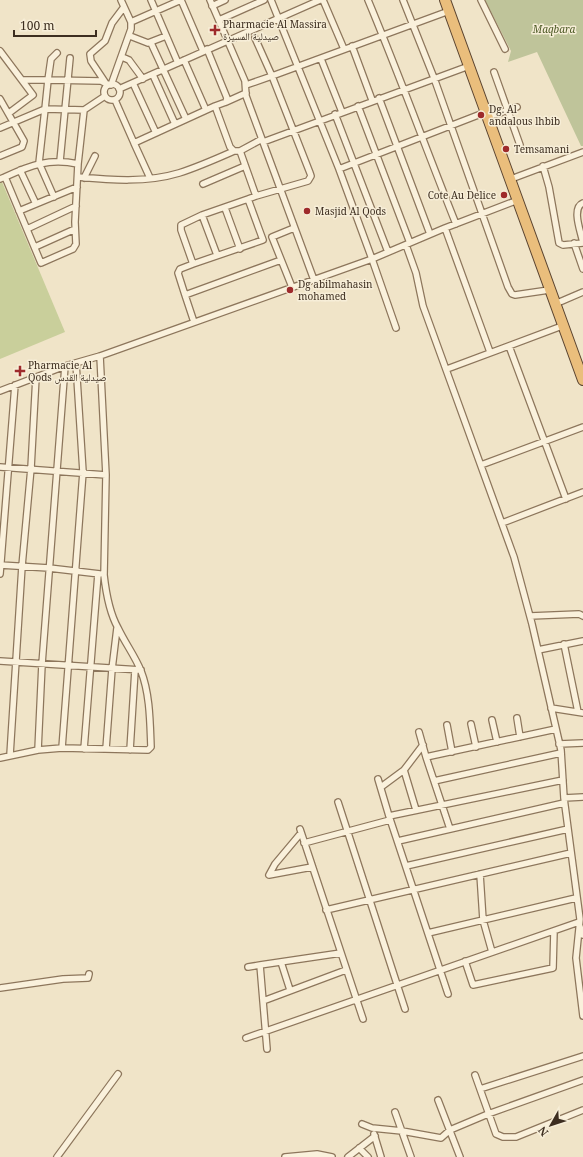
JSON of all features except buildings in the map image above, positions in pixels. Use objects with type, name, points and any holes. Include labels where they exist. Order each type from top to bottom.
[{"type":"highway","points":[[445,0],[511,179],[562,326],[580,361],[583,380]]},
{"type":"street","points":[[105,96],[105,89],[122,57],[130,36],[130,22],[121,0]]},
{"type":"street","points":[[151,0],[178,63]]},
{"type":"street","points":[[130,22],[181,0],[226,96],[226,102]]},
{"type":"street","points":[[225,0],[211,3],[246,84],[246,93],[314,280]]},
{"type":"street","points":[[219,20],[264,0]]},
{"type":"street","points":[[271,0],[339,169],[396,328]]},
{"type":"street","points":[[119,89],[320,0],[344,49]]},
{"type":"street","points":[[368,0],[405,88],[421,136],[456,224]]},
{"type":"street","points":[[403,0],[434,78],[481,215],[512,294],[549,290]]},
{"type":"street","points":[[481,0],[505,49]]},
{"type":"street","points":[[108,84],[91,60],[90,54],[105,41],[112,23],[124,7]]},
{"type":"street","points":[[246,84],[299,67],[449,11]]},
{"type":"street","points":[[130,36],[151,43],[166,36]]},
{"type":"street","points":[[193,264],[180,226],[184,223],[256,196],[306,182],[311,176],[272,76],[255,38]]},
{"type":"street","points":[[151,43],[186,119]]},
{"type":"street","points":[[352,46],[372,100]]},
{"type":"street","points":[[0,51],[33,95],[9,113]]},
{"type":"street","points":[[54,197],[39,163],[46,109],[50,59],[57,53]]},
{"type":"street","points":[[122,57],[129,60],[144,79]]},
{"type":"street","points":[[60,161],[70,58]]},
{"type":"street","points":[[321,59],[342,112]]},
{"type":"street","points":[[184,60],[206,110]]},
{"type":"street","points":[[78,177],[130,180],[178,173],[372,100],[469,66]]},
{"type":"street","points":[[494,72],[520,145]]},
{"type":"street","points":[[153,75],[175,124]]},
{"type":"street","points":[[22,80],[68,79],[108,84],[116,86],[119,89],[120,94],[116,100]]},
{"type":"street","points":[[133,83],[156,133]]},
{"type":"street","points":[[134,143],[246,93]]},
{"type":"street","points":[[105,96],[111,100],[116,100]]},
{"type":"street","points":[[0,128],[46,109],[84,110],[105,96]]},
{"type":"street","points":[[379,98],[430,234]]},
{"type":"street","points":[[116,100],[150,178]]},
{"type":"street","points":[[0,156],[22,147],[24,144],[14,122],[1,101]]},
{"type":"street","points":[[215,106],[230,148],[237,151],[245,166],[256,196]]},
{"type":"street","points":[[358,106],[408,244],[423,306],[514,557],[530,616],[561,753],[564,800],[576,898],[583,934]]},
{"type":"street","points":[[339,169],[450,125],[517,107]]},
{"type":"street","points":[[78,164],[60,161],[39,163],[2,178],[27,229],[41,264],[75,247],[78,164],[84,110]]},
{"type":"street","points":[[336,114],[353,163],[388,252]]},
{"type":"street","points":[[511,179],[583,152]]},
{"type":"street","points":[[84,178],[95,156]]},
{"type":"street","points":[[203,184],[245,166]]},
{"type":"street","points":[[544,166],[559,243],[563,245],[583,243],[576,212],[578,206],[583,202]]},
{"type":"street","points":[[20,170],[36,204]]},
{"type":"street","points":[[19,212],[77,186]]},
{"type":"street","points":[[248,199],[263,240]]},
{"type":"street","points":[[0,391],[64,366],[100,356],[372,259],[430,234],[518,200]]},
{"type":"street","points":[[27,229],[76,206]]},
{"type":"street","points":[[225,208],[240,249]]},
{"type":"street","points":[[202,215],[217,256]]},
{"type":"street","points":[[194,322],[178,273],[180,269],[240,249],[294,228]]},
{"type":"street","points":[[445,228],[490,352]]},
{"type":"street","points":[[35,247],[76,229]]},
{"type":"street","points":[[272,237],[292,287]]},
{"type":"street","points":[[574,244],[583,269]]},
{"type":"street","points":[[185,295],[281,260]]},
{"type":"street","points":[[554,304],[583,292]]},
{"type":"street","points":[[447,369],[562,326]]},
{"type":"street","points":[[509,346],[546,441],[566,499]]},
{"type":"street","points":[[84,749],[90,668],[101,574],[106,475],[100,356]]},
{"type":"street","points":[[62,748],[74,571],[83,472],[76,363]]},
{"type":"street","points":[[38,750],[42,664],[58,470],[64,366]]},
{"type":"street","points":[[10,755],[22,566],[31,468],[36,377]]},
{"type":"street","points":[[0,574],[15,385]]},
{"type":"street","points":[[481,466],[583,427]]},
{"type":"street","points":[[0,467],[58,470],[106,475]]},
{"type":"street","points":[[502,523],[583,492]]},
{"type":"street","points":[[0,565],[49,568],[101,574]]},
{"type":"street","points":[[0,758],[38,750],[62,748],[148,750],[151,746],[146,686],[108,604],[101,574]]},
{"type":"street","points":[[530,616],[579,614],[583,616]]},
{"type":"street","points":[[106,749],[112,669],[118,628]]},
{"type":"street","points":[[538,650],[583,641]]},
{"type":"street","points":[[551,708],[580,713],[564,644]]},
{"type":"street","points":[[0,660],[90,668],[138,670]]},
{"type":"street","points":[[130,750],[138,670]]},
{"type":"street","points":[[517,718],[520,737]]},
{"type":"street","points":[[492,720],[497,742]]},
{"type":"street","points":[[471,724],[476,747]]},
{"type":"street","points":[[446,725],[452,752]]},
{"type":"street","points":[[426,757],[556,729]]},
{"type":"street","points":[[419,732],[450,829]]},
{"type":"street","points":[[559,744],[583,743]]},
{"type":"street","points":[[380,787],[404,770],[423,745]]},
{"type":"street","points":[[434,781],[561,753]]},
{"type":"street","points":[[404,770],[416,810]]},
{"type":"street","points":[[378,779],[448,994]]},
{"type":"street","points":[[304,843],[416,810],[563,780]]},
{"type":"street","points":[[398,841],[564,800],[583,797]]},
{"type":"street","points":[[338,802],[405,1009]]},
{"type":"street","points":[[406,866],[568,829]]},
{"type":"street","points":[[312,866],[269,875],[274,864],[300,831],[312,866],[346,970],[363,1019]]},
{"type":"street","points":[[326,910],[571,853]]},
{"type":"street","points":[[480,874],[483,920],[492,952]]},
{"type":"street","points":[[428,933],[576,898]]},
{"type":"street","points":[[246,1038],[580,921]]},
{"type":"street","points":[[580,921],[576,958],[581,985],[582,1011]]},
{"type":"street","points":[[465,961],[473,985],[553,968],[554,931]]},
{"type":"street","points":[[248,967],[341,954]]},
{"type":"street","points":[[281,962],[290,990]]},
{"type":"street","points":[[260,965],[267,1049]]},
{"type":"street","points":[[263,1000],[346,970]]},
{"type":"street","points":[[0,988],[63,979],[88,978],[89,974]]},
{"type":"street","points":[[480,1090],[583,1056]]},
{"type":"street","points":[[57,1157],[118,1074]]},
{"type":"street","points":[[475,1075],[496,1134],[503,1137],[516,1137],[583,1110]]},
{"type":"street","points":[[362,1124],[372,1128],[402,1131],[441,1138],[450,1130],[488,1114],[583,1080]]},
{"type":"street","points":[[438,1100],[460,1157]]},
{"type":"street","points":[[395,1112],[411,1157]]},
{"type":"street","points":[[372,1128],[381,1157]]},
{"type":"street","points":[[348,1157],[375,1136]]},
{"type":"street","points":[[359,1148],[368,1157]]},
{"type":"street","points":[[284,1157],[317,1154],[332,1157]]},
{"type":"green space","name":"Maqbara","points":[[485,0],[583,0],[583,146],[581,146],[537,52],[508,62],[511,51]]},
{"type":"green space","points":[[2,182],[65,332],[0,359],[0,183]]},
{"type":"place","name":"Pharmacie Al Massira صيدلية المسيرة","points":[[215,30]]},
{"type":"place","name":"Dg. Al andalous lhbib","points":[[481,115]]},
{"type":"place","name":"Temsamani","points":[[506,149]]},
{"type":"place","name":"Cote Au Delice","points":[[504,195]]},
{"type":"place","name":"Masjid Al Qods","points":[[307,211]]},
{"type":"place","name":"Dg abilmahasin mohamed","points":[[290,290]]},
{"type":"place","name":"Pharmacie Al Qods صيدلية القدس","points":[[20,371]]}]
